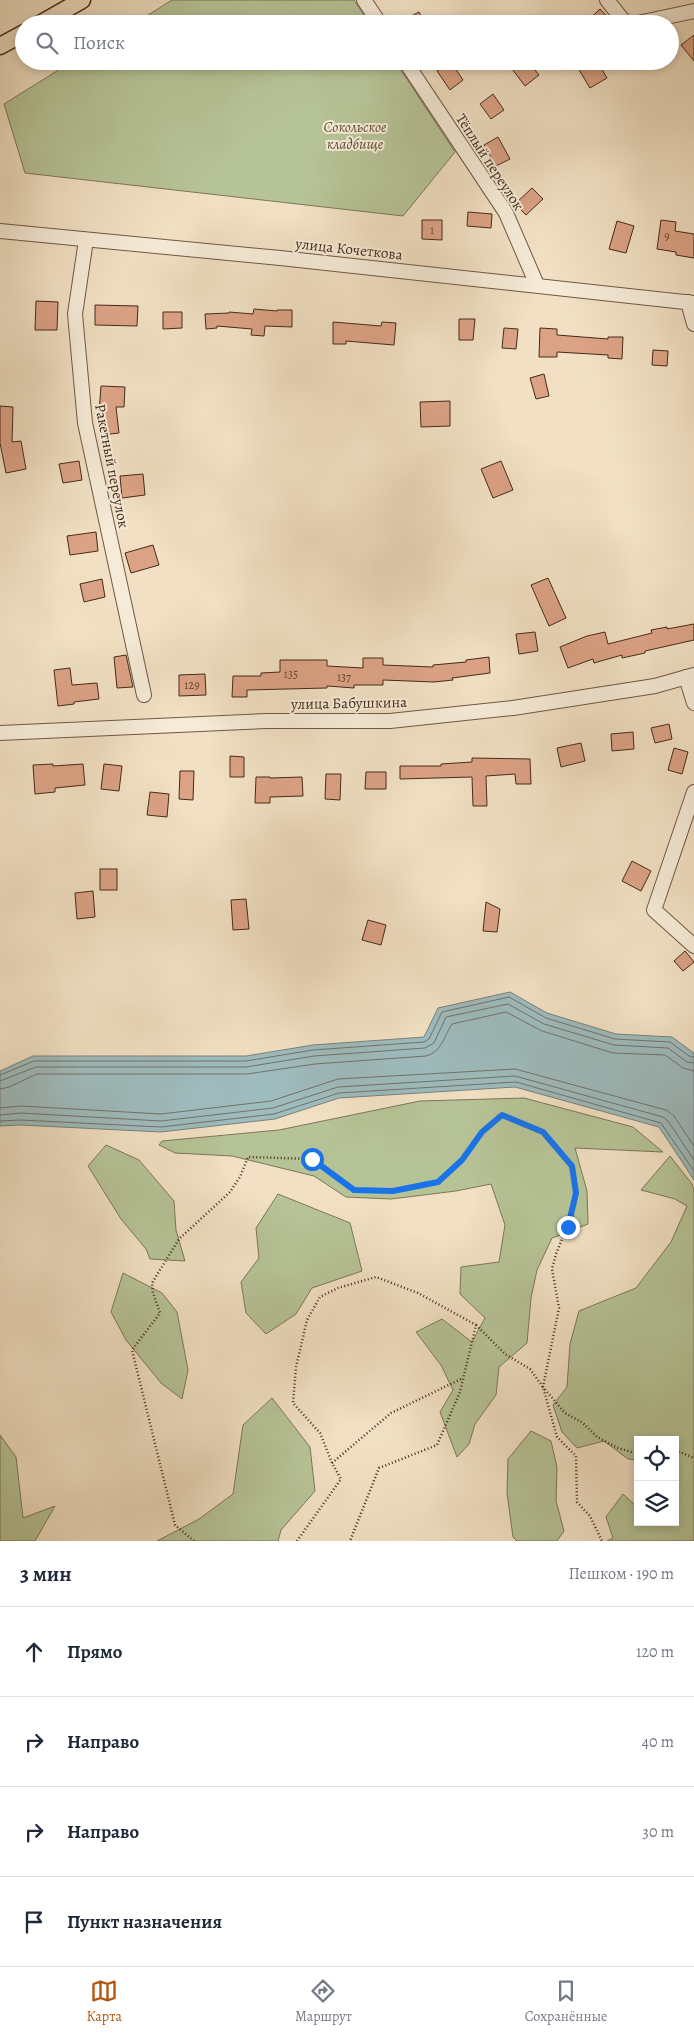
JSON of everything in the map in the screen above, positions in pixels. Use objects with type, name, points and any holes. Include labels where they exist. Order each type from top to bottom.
[{"type":"main road","points":[[56,15],[82,0]]},
{"type":"main road","points":[[0,46],[15,38]]},
{"type":"street","points":[[364,0],[374,15]]},
{"type":"street","points":[[607,0],[619,15]]},
{"type":"street","points":[[675,15],[694,11]]},
{"type":"street","name":"Тёплый переулок","points":[[411,70],[506,213],[537,286]]},
{"type":"street","name":"улица Кочеткова","points":[[0,231],[691,303]]},
{"type":"street","name":"Ракетный переулок","points":[[86,240],[75,314],[85,423],[144,695]]},
{"type":"street","points":[[691,303],[694,324]]},
{"type":"street","points":[[690,676],[694,703]]},
{"type":"street","name":"улица Бабушкина","points":[[0,733],[267,721],[390,721],[513,708],[655,686],[690,676]]},
{"type":"street","points":[[694,792],[690,821],[654,910],[694,946]]},
{"type":"path","points":[[194,1541],[175,1525],[132,1350],[160,1313],[153,1293],[152,1283],[178,1239],[230,1192],[240,1177],[248,1157],[312,1159],[354,1190],[393,1191],[438,1182],[462,1160],[482,1132],[502,1115],[543,1132],[572,1166],[576,1193],[568,1227],[556,1254],[552,1269],[559,1308],[543,1387],[557,1437],[576,1456],[578,1502],[590,1516],[602,1541]]},
{"type":"path","points":[[297,1541],[341,1479],[332,1463],[320,1433],[293,1403],[296,1367],[307,1320],[320,1297],[338,1288],[376,1277],[418,1293],[476,1325],[505,1354],[530,1369],[565,1413],[583,1423],[597,1437],[618,1448],[634,1453]]},
{"type":"path","points":[[350,1541],[379,1468],[437,1445],[460,1392],[476,1325]]},
{"type":"path","points":[[332,1463],[391,1413],[463,1378]]},
{"type":"path","points":[[679,1453],[691,1455],[694,1458]]},
{"type":"green space","points":[[172,0],[354,0],[364,15],[148,15]]},
{"type":"green space","name":"Сокольское кладбище","points":[[59,70],[401,70],[455,152],[403,216],[25,173],[4,104]]},
{"type":"green space","points":[[524,1098],[633,1127],[663,1152],[575,1148],[587,1191],[588,1224],[552,1238],[537,1270],[531,1298],[527,1343],[499,1367],[496,1395],[475,1424],[469,1444],[457,1457],[440,1412],[453,1390],[441,1365],[416,1332],[442,1319],[472,1342],[485,1318],[460,1294],[461,1267],[499,1262],[505,1225],[491,1184],[456,1191],[391,1199],[346,1197],[314,1176],[232,1156],[175,1153],[159,1145],[162,1141],[279,1130],[420,1101]]},
{"type":"green space","points":[[106,1145],[139,1160],[174,1201],[176,1230],[185,1261],[150,1259],[146,1249],[121,1219],[88,1166]]},
{"type":"green space","points":[[670,1156],[692,1184],[694,1190],[694,1541],[607,1541],[613,1538],[606,1517],[623,1494],[634,1504],[634,1526],[679,1526],[679,1436],[634,1436],[634,1460],[628,1459],[604,1441],[577,1448],[562,1432],[553,1405],[567,1387],[570,1344],[579,1311],[636,1288],[671,1242],[687,1206],[675,1199],[641,1190]]},
{"type":"green space","points":[[278,1194],[350,1223],[362,1271],[312,1288],[296,1314],[266,1334],[246,1313],[241,1282],[259,1258],[256,1228]]},
{"type":"green space","points":[[123,1273],[162,1293],[177,1312],[188,1370],[182,1399],[161,1383],[126,1340],[111,1312]]},
{"type":"green space","points":[[272,1398],[310,1447],[315,1491],[281,1530],[278,1541],[157,1541],[199,1519],[233,1494],[243,1425]]},
{"type":"green space","points":[[531,1431],[551,1441],[557,1467],[556,1501],[564,1531],[557,1541],[517,1541],[513,1537],[507,1493],[508,1459]]},
{"type":"green space","points":[[0,1435],[16,1457],[23,1518],[55,1506],[35,1541],[0,1541]]},
{"type":"water","points":[[510,992],[547,1013],[616,1034],[672,1037],[694,1053],[694,1180],[659,1127],[515,1087],[339,1098],[275,1119],[161,1132],[20,1125],[0,1126],[0,1071],[33,1056],[246,1056],[313,1045],[424,1037],[438,1008]]},
{"type":"building","points":[[600,9],[606,15],[594,15]]},
{"type":"building","points":[[694,35],[694,61],[681,45]]},
{"type":"building","points":[[456,70],[463,80],[450,90],[437,71]]},
{"type":"building","points":[[513,70],[535,70],[539,75],[525,86]]},
{"type":"building","points":[[579,70],[602,70],[607,78],[590,88]]},
{"type":"building","points":[[493,94],[504,110],[491,119],[480,104]]},
{"type":"building","points":[[498,137],[510,159],[496,166],[484,145]]},
{"type":"building","points":[[532,188],[543,199],[526,215],[515,204]]},
{"type":"building","points":[[468,212],[492,214],[491,228],[467,226]]},
{"type":"building","points":[[422,220],[442,220],[442,240],[422,239]]},
{"type":"building","points":[[661,220],[676,222],[675,231],[694,234],[694,258],[676,255],[676,252],[657,249]]},
{"type":"building","points":[[617,221],[634,226],[626,253],[609,249]]},
{"type":"building","points":[[36,301],[58,302],[57,330],[35,330]]},
{"type":"building","points":[[95,305],[138,306],[137,326],[95,325]]},
{"type":"building","points":[[254,309],[292,310],[292,327],[265,326],[264,336],[251,335],[252,329],[217,326],[217,328],[206,329],[205,314],[229,312],[253,314]]},
{"type":"building","points":[[163,312],[182,312],[182,328],[163,329]]},
{"type":"building","points":[[459,319],[475,319],[473,340],[459,340]]},
{"type":"building","points":[[333,322],[381,326],[382,322],[396,323],[394,345],[346,341],[346,344],[333,344]]},
{"type":"building","points":[[504,328],[518,329],[516,349],[502,348]]},
{"type":"building","points":[[540,328],[557,329],[557,335],[608,339],[608,337],[623,337],[622,359],[608,358],[608,355],[557,352],[557,357],[539,357]]},
{"type":"building","points":[[653,350],[668,351],[667,366],[652,365]]},
{"type":"building","points":[[544,374],[549,396],[536,399],[530,378]]},
{"type":"building","points":[[101,386],[125,387],[124,407],[116,407],[119,433],[102,435],[99,412]]},
{"type":"building","points":[[450,401],[450,426],[421,427],[420,402]]},
{"type":"building","points":[[0,406],[13,407],[12,442],[21,441],[26,469],[6,473],[0,443]]},
{"type":"building","points":[[79,461],[82,480],[63,483],[59,464]]},
{"type":"building","points":[[501,461],[513,490],[493,498],[481,469]]},
{"type":"building","points":[[143,474],[145,495],[122,498],[120,476]]},
{"type":"building","points":[[96,532],[98,551],[70,555],[67,536]]},
{"type":"building","points":[[153,545],[159,565],[131,573],[125,553]]},
{"type":"building","points":[[548,578],[566,618],[549,626],[531,585]]},
{"type":"building","points":[[102,579],[105,597],[84,602],[80,584]]},
{"type":"building","points":[[694,624],[694,640],[622,658],[622,655],[594,663],[593,659],[568,668],[560,647],[587,636],[605,632],[608,644],[652,633],[651,630]]},
{"type":"building","points":[[535,632],[538,651],[519,654],[516,634]]},
{"type":"building","points":[[126,655],[133,687],[117,688],[114,657]]},
{"type":"building","points":[[489,657],[490,673],[452,678],[453,680],[434,682],[383,680],[383,685],[354,685],[354,688],[327,686],[327,688],[247,690],[247,697],[232,697],[233,676],[261,676],[261,673],[280,672],[280,660],[327,660],[327,666],[363,668],[363,658],[383,658],[383,665],[433,667],[433,665],[466,662],[466,660]]},
{"type":"building","points":[[70,668],[72,685],[97,683],[99,699],[58,706],[54,670]]},
{"type":"building","points":[[205,674],[206,695],[179,696],[179,675]]},
{"type":"building","points":[[669,724],[672,739],[655,743],[651,728]]},
{"type":"building","points":[[633,732],[634,749],[612,751],[611,734]]},
{"type":"building","points":[[581,743],[585,761],[561,767],[557,748]]},
{"type":"building","points":[[674,748],[688,752],[682,774],[668,770]]},
{"type":"building","points":[[230,756],[244,757],[244,777],[230,777]]},
{"type":"building","points":[[472,758],[530,759],[531,784],[516,784],[515,774],[486,776],[487,806],[473,806],[472,777],[400,779],[400,766],[441,766],[441,764],[472,762]]},
{"type":"building","points":[[53,764],[53,766],[83,764],[85,785],[55,788],[55,792],[35,794],[33,765]]},
{"type":"building","points":[[104,764],[122,766],[119,791],[101,789]]},
{"type":"building","points":[[180,771],[194,771],[193,800],[179,799]]},
{"type":"building","points":[[366,772],[386,772],[386,789],[365,789]]},
{"type":"building","points":[[326,774],[341,774],[340,800],[325,799]]},
{"type":"building","points":[[256,777],[302,777],[303,796],[270,797],[270,803],[255,803]]},
{"type":"building","points":[[150,792],[169,794],[167,817],[147,815]]},
{"type":"building","points":[[632,861],[651,871],[641,891],[622,881]]},
{"type":"building","points":[[100,869],[117,869],[117,890],[100,890]]},
{"type":"building","points":[[93,891],[95,917],[77,919],[75,893]]},
{"type":"building","points":[[246,899],[249,929],[233,930],[231,900]]},
{"type":"building","points":[[486,902],[500,909],[497,932],[483,931]]},
{"type":"building","points":[[368,920],[386,925],[381,945],[362,940]]},
{"type":"building","points":[[685,951],[694,962],[683,971],[674,961]]},
{"type":"route","points":[[312,1159],[354,1190],[393,1191],[438,1182],[462,1160],[482,1132],[502,1115],[543,1132],[572,1166],[576,1193],[568,1227]]}]
